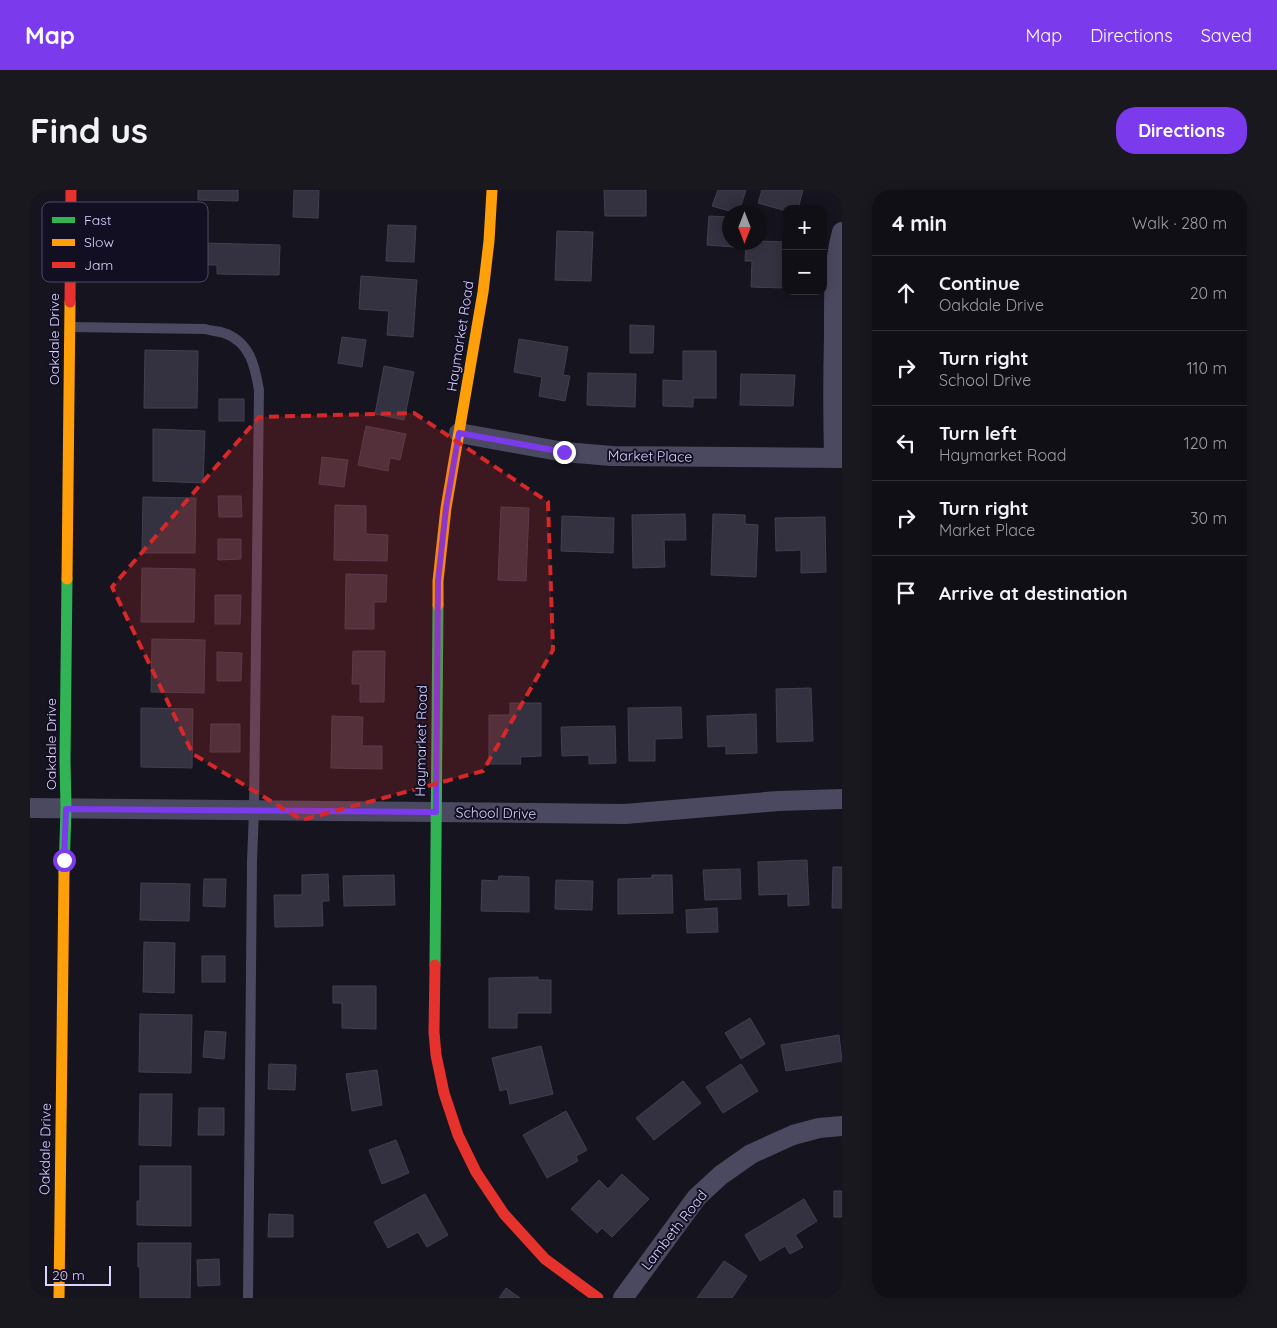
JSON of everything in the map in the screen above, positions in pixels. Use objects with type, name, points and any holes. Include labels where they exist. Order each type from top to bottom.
[{"type":"street","name":"Haymarket Road","points":[[492,190],[483,292],[446,508],[438,581],[434,1032],[436,1054],[444,1093],[455,1127],[476,1172],[504,1214],[545,1259],[598,1298]]},
{"type":"street","points":[[838,458],[834,285],[837,250],[842,232]]},
{"type":"street","name":"Oakdale Drive","points":[[59,1298],[66,809],[70,282]]},
{"type":"street","name":"Market Place","points":[[459,433],[564,452],[612,456],[838,458]]},
{"type":"street","name":"School Drive","points":[[30,808],[625,814],[778,801],[842,799]]},
{"type":"street","name":"Lambeth Road","points":[[623,1298],[697,1197],[721,1174],[751,1154],[793,1135],[819,1128],[842,1126]]},
{"type":"lane","points":[[69,327],[205,329],[224,333],[240,341],[246,348],[256,369],[259,390],[248,1298]]},
{"type":"highlighted area","points":[[414,413],[548,502],[553,650],[483,771],[302,820],[193,754],[112,587],[259,417]]},
{"type":"building","points":[[198,190],[238,190],[238,201],[198,200]]},
{"type":"building","points":[[294,190],[319,190],[318,218],[293,217]]},
{"type":"building","points":[[604,190],[646,190],[646,216],[605,216]]},
{"type":"building","points":[[718,190],[746,190],[741,205],[722,205],[722,209],[712,206]]},
{"type":"building","points":[[762,190],[803,190],[799,205],[782,205],[782,210],[758,203]]},
{"type":"building","points":[[709,216],[722,217],[722,246],[707,245]]},
{"type":"building","points":[[388,225],[416,226],[414,262],[386,261]]},
{"type":"building","points":[[557,231],[593,232],[591,281],[555,280]]},
{"type":"building","points":[[767,241],[782,242],[782,288],[751,287],[752,261],[745,261],[746,250],[767,250]]},
{"type":"building","points":[[208,243],[280,245],[279,275],[217,274],[217,265],[208,265]]},
{"type":"building","points":[[361,276],[417,280],[413,337],[387,335],[389,311],[359,309]]},
{"type":"building","points":[[630,325],[654,326],[653,353],[630,353]]},
{"type":"building","points":[[342,337],[366,340],[362,367],[338,363]]},
{"type":"building","points":[[519,339],[568,347],[563,375],[570,376],[565,401],[539,396],[542,377],[514,372]]},
{"type":"building","points":[[145,350],[198,351],[197,408],[144,408]]},
{"type":"building","points":[[683,351],[716,351],[716,398],[693,398],[693,407],[663,406],[663,380],[683,381]]},
{"type":"building","points":[[384,366],[414,372],[404,420],[375,414]]},
{"type":"building","points":[[588,373],[636,374],[635,407],[587,405]]},
{"type":"building","points":[[741,374],[795,375],[793,406],[740,405]]},
{"type":"building","points":[[219,399],[244,399],[244,421],[219,421]]},
{"type":"building","points":[[366,426],[406,434],[400,460],[390,458],[388,471],[358,465]]},
{"type":"building","points":[[153,429],[205,431],[203,483],[153,481]]},
{"type":"building","points":[[322,457],[348,460],[344,487],[319,484]]},
{"type":"building","points":[[218,496],[241,496],[242,517],[219,517]]},
{"type":"building","points":[[143,497],[196,498],[195,553],[142,553]]},
{"type":"building","points":[[335,505],[366,506],[366,534],[388,535],[387,561],[334,560]]},
{"type":"building","points":[[501,507],[529,508],[526,581],[498,580]]},
{"type":"building","points":[[685,514],[686,540],[664,540],[665,567],[633,568],[632,515]]},
{"type":"building","points":[[713,514],[745,515],[745,524],[758,525],[756,577],[711,575]]},
{"type":"building","points":[[562,516],[614,518],[613,553],[561,551]]},
{"type":"building","points":[[825,517],[826,572],[801,573],[801,550],[776,551],[775,518]]},
{"type":"building","points":[[218,539],[241,539],[241,559],[218,560]]},
{"type":"building","points":[[142,568],[195,569],[194,622],[141,622]]},
{"type":"building","points":[[346,574],[387,575],[386,602],[374,602],[374,629],[345,629]]},
{"type":"building","points":[[215,595],[241,595],[240,624],[215,624]]},
{"type":"building","points":[[152,639],[205,640],[204,693],[151,692]]},
{"type":"building","points":[[353,651],[385,651],[384,702],[360,702],[360,684],[352,684]]},
{"type":"building","points":[[217,652],[242,653],[241,681],[217,681]]},
{"type":"building","points":[[811,688],[813,741],[777,742],[776,689]]},
{"type":"building","points":[[510,703],[541,703],[541,756],[520,757],[521,764],[489,764],[489,715],[510,715]]},
{"type":"building","points":[[681,707],[682,738],[655,739],[655,761],[629,761],[628,708]]},
{"type":"building","points":[[141,708],[193,709],[192,768],[141,767]]},
{"type":"building","points":[[756,714],[757,753],[726,754],[726,746],[708,747],[707,716]]},
{"type":"building","points":[[332,716],[363,717],[362,746],[382,746],[382,769],[331,768]]},
{"type":"building","points":[[211,724],[240,724],[240,752],[210,752]]},
{"type":"building","points":[[615,726],[616,763],[589,764],[589,755],[562,756],[561,727]]},
{"type":"building","points":[[807,860],[809,905],[788,906],[788,894],[759,895],[758,862]]},
{"type":"building","points":[[833,867],[842,867],[842,908],[832,908]]},
{"type":"building","points":[[740,869],[741,899],[705,900],[703,870]]},
{"type":"building","points":[[328,874],[329,901],[322,901],[323,926],[275,927],[274,895],[302,895],[302,875]]},
{"type":"building","points":[[394,875],[395,905],[344,906],[343,876]]},
{"type":"building","points":[[652,875],[672,875],[673,913],[618,914],[618,879],[652,878]]},
{"type":"building","points":[[499,876],[529,877],[529,912],[481,911],[482,880],[498,881]]},
{"type":"building","points":[[204,879],[226,879],[225,907],[203,906]]},
{"type":"building","points":[[556,880],[593,881],[592,910],[555,909]]},
{"type":"building","points":[[141,883],[190,884],[189,921],[140,920]]},
{"type":"building","points":[[717,908],[718,932],[687,933],[686,910]]},
{"type":"building","points":[[144,942],[175,943],[174,993],[143,992]]},
{"type":"building","points":[[202,956],[225,956],[225,982],[202,982]]},
{"type":"building","points":[[538,977],[538,980],[551,980],[551,1013],[517,1013],[517,1028],[489,1028],[489,978]]},
{"type":"building","points":[[333,986],[376,986],[376,1029],[342,1028],[342,1003],[333,1003]]},
{"type":"building","points":[[140,1014],[192,1015],[191,1073],[139,1072]]},
{"type":"building","points":[[750,1018],[765,1044],[741,1059],[725,1033]]},
{"type":"building","points":[[205,1031],[226,1032],[224,1059],[203,1057]]},
{"type":"building","points":[[839,1035],[842,1061],[786,1071],[781,1045]]},
{"type":"building","points":[[541,1046],[553,1094],[510,1104],[507,1089],[500,1091],[492,1058]]},
{"type":"building","points":[[269,1064],[296,1065],[295,1090],[268,1089]]},
{"type":"building","points":[[741,1064],[758,1091],[723,1113],[706,1087]]},
{"type":"building","points":[[377,1070],[382,1105],[352,1111],[346,1074]]},
{"type":"building","points":[[683,1081],[701,1103],[654,1140],[636,1118]]},
{"type":"building","points":[[140,1094],[172,1094],[171,1146],[139,1145]]},
{"type":"building","points":[[199,1108],[224,1108],[224,1135],[198,1135]]},
{"type":"building","points":[[566,1111],[587,1150],[576,1156],[578,1161],[547,1178],[523,1135]]},
{"type":"building","points":[[396,1140],[409,1173],[382,1184],[369,1150]]},
{"type":"building","points":[[140,1166],[191,1166],[191,1226],[137,1225],[137,1201],[140,1201]]},
{"type":"building","points":[[622,1174],[649,1199],[612,1237],[602,1228],[597,1233],[571,1209],[599,1180],[608,1189]]},
{"type":"building","points":[[834,1191],[842,1191],[842,1217],[834,1217]]},
{"type":"building","points":[[425,1194],[448,1235],[427,1247],[418,1232],[388,1248],[374,1222]]},
{"type":"building","points":[[804,1199],[817,1221],[795,1235],[803,1247],[790,1254],[785,1246],[760,1261],[745,1235]]},
{"type":"building","points":[[269,1214],[293,1215],[293,1237],[268,1237]]},
{"type":"building","points":[[138,1243],[191,1243],[190,1298],[140,1298]]},
{"type":"building","points":[[219,1259],[220,1285],[198,1286],[197,1260]]},
{"type":"building","points":[[724,1261],[747,1276],[732,1298],[697,1298]]},
{"type":"building","points":[[506,1288],[520,1298],[499,1298]]},
{"type":"traffic: fast","points":[[64,872],[67,579]]},
{"type":"traffic: fast","points":[[435,965],[438,605]]},
{"type":"traffic: slow","points":[[438,605],[438,581],[446,508],[483,292],[492,190]]},
{"type":"traffic: slow","points":[[67,579],[70,302]]},
{"type":"traffic: slow","points":[[59,1298],[64,872]]},
{"type":"traffic: jam","points":[[71,190],[71,202]]},
{"type":"traffic: jam","points":[[70,282],[70,302]]},
{"type":"traffic: jam","points":[[435,965],[434,1032],[436,1055],[444,1093],[458,1135],[476,1172],[504,1214],[545,1259],[598,1298]]},
{"type":"route","points":[[64,860],[66,809],[436,812],[438,581],[446,508],[459,433],[564,452]]}]
